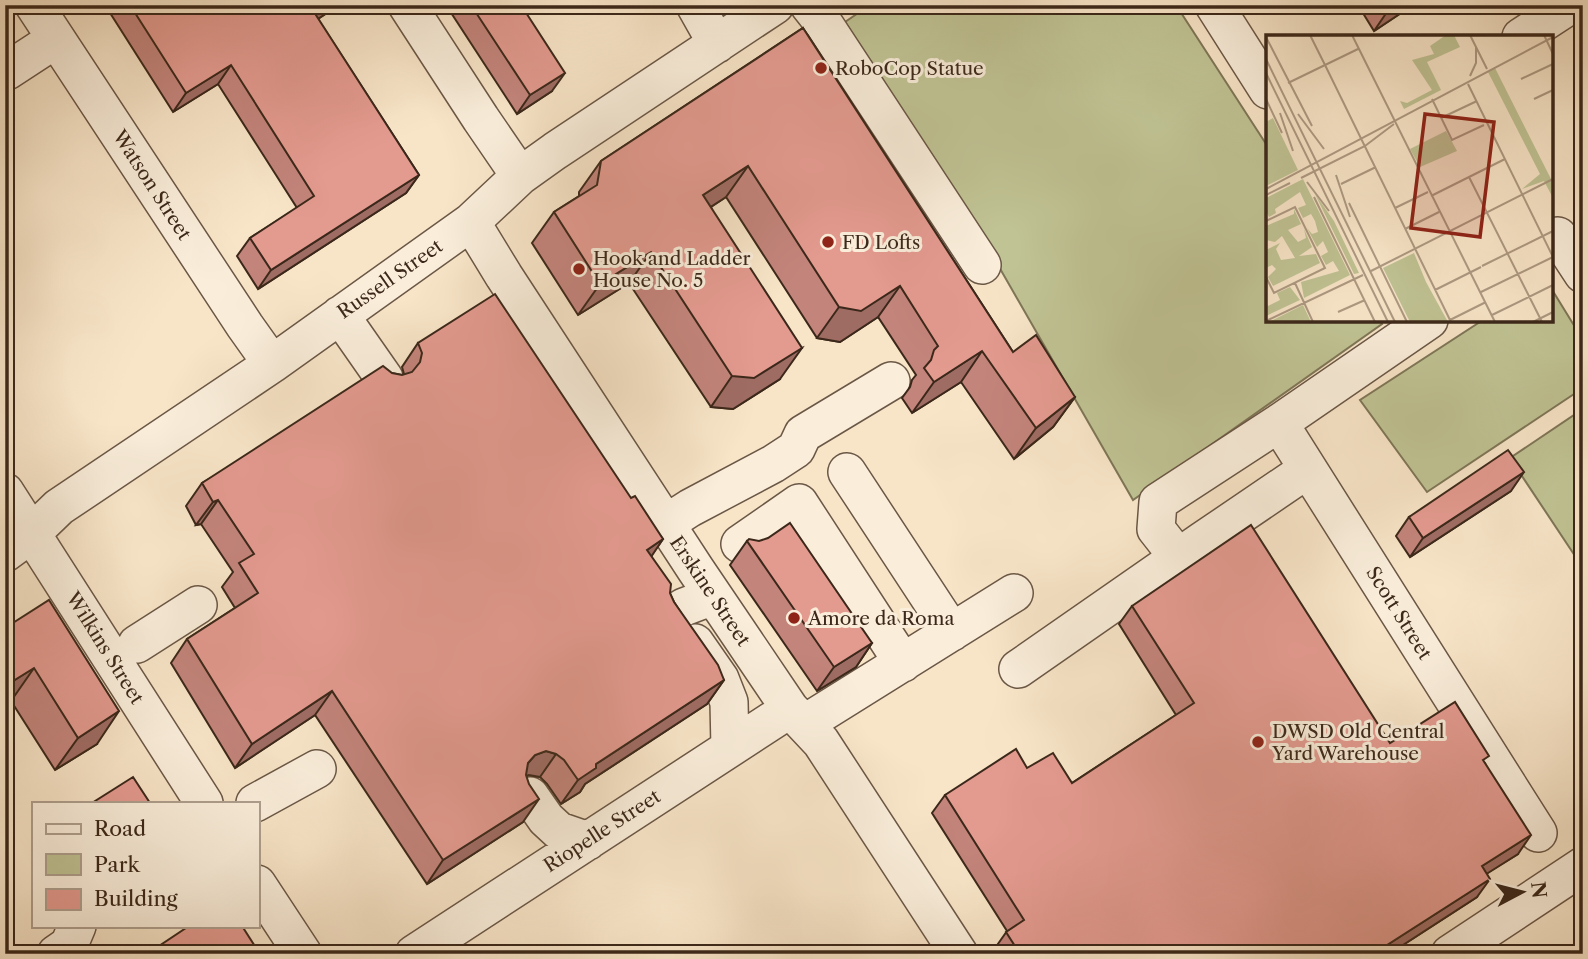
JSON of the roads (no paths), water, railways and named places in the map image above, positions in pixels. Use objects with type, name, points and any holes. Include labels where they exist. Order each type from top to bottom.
[{"type":"street","name":"Watson Street","points":[[34,5],[200,285],[272,363]]},
{"type":"street","points":[[407,5],[520,176]]},
{"type":"street","points":[[695,5],[717,44]]},
{"type":"street","name":"Russell Street","points":[[18,544],[60,507],[272,363],[471,222],[520,176],[555,151],[775,5]]},
{"type":"street","points":[[809,5],[982,265]]},
{"type":"street","points":[[1214,5],[1266,87]]},
{"type":"street","points":[[1524,35],[1570,5]]},
{"type":"street","points":[[7,71],[56,39]]},
{"type":"street","name":"Erskine Street","points":[[471,222],[665,524],[797,716],[821,742],[959,954]]},
{"type":"street","points":[[1564,232],[1583,274]]},
{"type":"street","points":[[340,315],[384,378]]},
{"type":"street","points":[[1178,557],[1156,529],[1158,502],[1293,413],[1422,322]]},
{"type":"street","points":[[665,524],[731,477],[773,464],[796,449],[803,434],[891,381]]},
{"type":"street","name":"Scott Street","points":[[1293,413],[1308,469],[1538,833]]},
{"type":"street","points":[[1018,669],[1308,469]]},
{"type":"street","points":[[847,472],[952,632]]},
{"type":"street","name":"Wilkins Street","points":[[5,492],[18,544],[203,802]]},
{"type":"street","points":[[740,544],[799,503],[903,663]]},
{"type":"street","name":"Riopelle Street","points":[[414,954],[730,748],[903,663],[1014,593]]},
{"type":"street","points":[[713,596],[684,607],[668,617],[720,679],[729,702],[730,748]]},
{"type":"street","points":[[137,644],[198,605]]},
{"type":"street","points":[[257,802],[317,769]]},
{"type":"street","points":[[530,796],[546,819],[559,831],[588,841]]},
{"type":"street","points":[[1450,954],[1581,872]]},
{"type":"street","points":[[259,887],[303,954]]},
{"type":"street","points":[[56,954],[69,945],[76,928]]},
{"type":"place","name":"RoboCop Statue","points":[[821,68]]},
{"type":"place","name":"FD Lofts","points":[[828,242]]},
{"type":"place","name":"Hook and Ladder House No. 5","points":[[579,269]]},
{"type":"place","name":"Amore da Roma","points":[[794,618]]},
{"type":"place","name":"DWSD Old Central Yard Warehouse","points":[[1258,742]]}]
